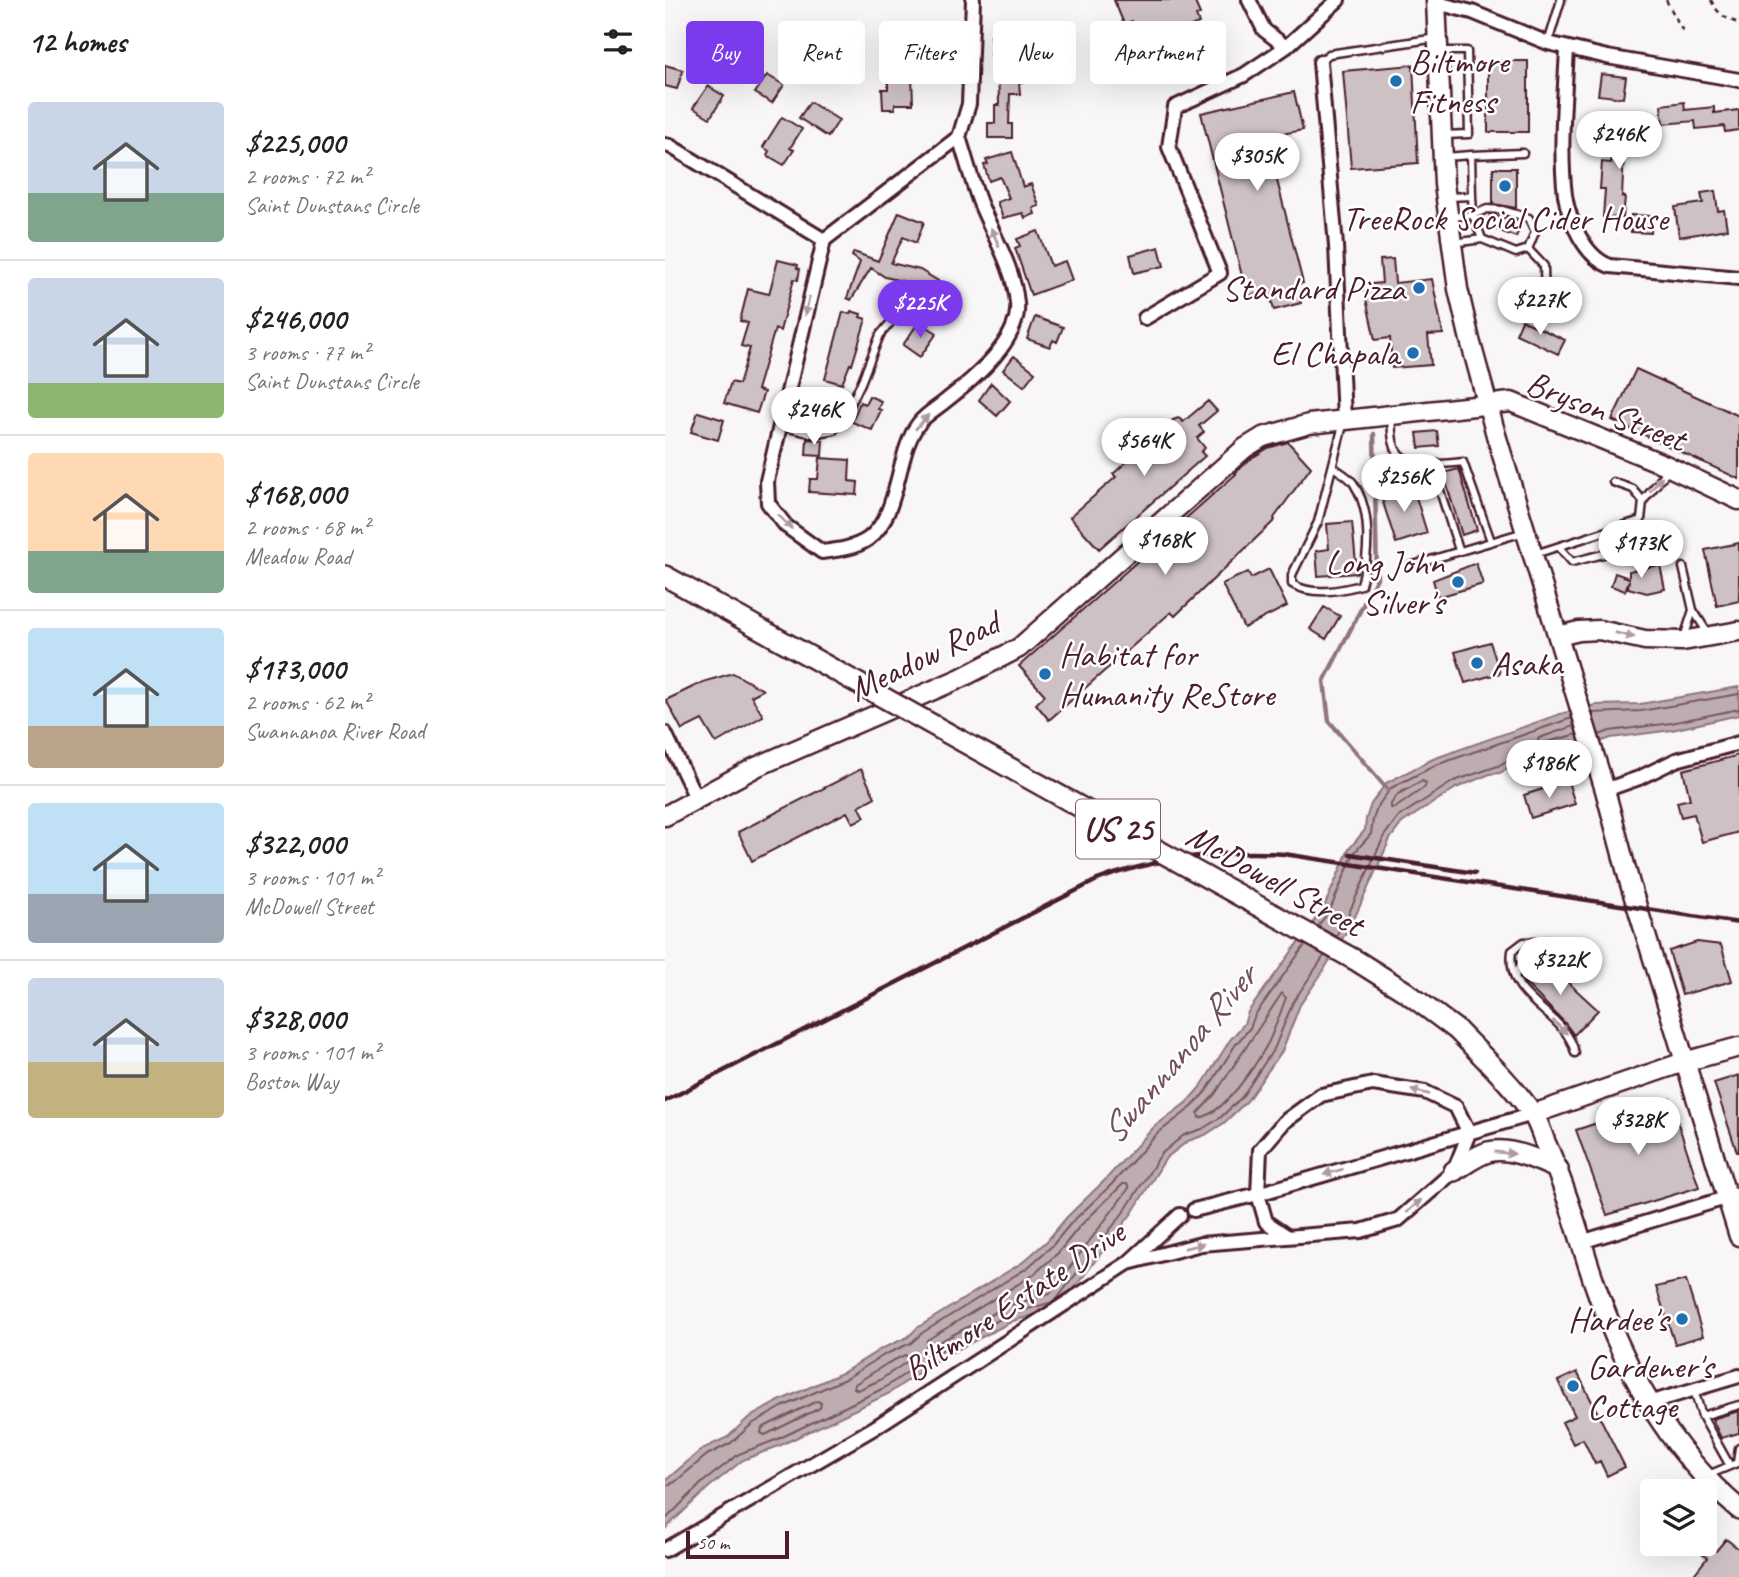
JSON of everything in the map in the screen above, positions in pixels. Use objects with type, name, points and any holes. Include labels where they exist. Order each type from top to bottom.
[{"type":"main road","points":[[1437,2],[1442,157],[1458,291],[1487,406],[1569,669],[1684,1062],[1733,1196],[1739,1236]]},
{"type":"main road","name":"Bryson Street","points":[[1487,406],[1511,402],[1544,414],[1670,467],[1739,500]]},
{"type":"main road","name":"Meadow Road","points":[[665,816],[756,766],[994,662],[1038,632],[1245,448],[1263,438],[1284,430],[1344,419],[1487,406]]},
{"type":"main road","name":"McDowell Street","points":[[665,576],[1357,961],[1406,992],[1457,1030],[1533,1114]]},
{"type":"main road","points":[[1558,636],[1599,630],[1645,640],[1683,641],[1739,631]]},
{"type":"main road","points":[[1533,1114],[1684,1062],[1739,1047]]},
{"type":"main road","name":"US 25","points":[[1533,1114],[1558,1169],[1598,1297],[1627,1365],[1667,1430],[1706,1476],[1739,1509]]},
{"type":"main road","points":[[1454,1171],[1488,1152],[1501,1151],[1532,1157],[1558,1169]]},
{"type":"street","points":[[959,137],[824,240],[767,481],[768,503],[786,526],[822,552],[846,548],[869,538],[885,517],[902,467],[906,446],[920,421],[963,388],[996,356],[1011,332],[1018,305],[1008,265],[979,201],[959,137],[968,104],[973,0]]},
{"type":"street","points":[[1249,0],[1264,30],[1286,47]]},
{"type":"street","points":[[1145,318],[1220,273],[1169,147],[1175,107],[1244,75],[1286,47],[1338,0]]},
{"type":"street","points":[[1437,2],[1472,12],[1567,48],[1739,80]]},
{"type":"street","points":[[1567,48],[1564,143],[1566,197],[1579,235],[1588,250],[1597,261],[1610,266],[1739,278]]},
{"type":"street","points":[[1320,62],[1336,246],[1344,419]]},
{"type":"street","points":[[665,145],[670,145],[824,240]]},
{"type":"street","points":[[665,733],[697,797]]},
{"type":"street","points":[[1605,790],[1677,760],[1739,743]]},
{"type":"street","points":[[1128,1263],[1201,1244],[1288,1237],[1361,1231],[1398,1220],[1454,1171],[1469,1133],[1457,1107],[1425,1092],[1373,1083],[1321,1095],[1284,1122],[1260,1150],[1258,1194],[1266,1222],[1288,1237]]},
{"type":"street","points":[[1194,1210],[1533,1114]]},
{"type":"street","points":[[1581,1242],[1733,1196]]},
{"type":"street","name":"Biltmore Estate Drive","points":[[665,1550],[874,1428],[1128,1263],[1180,1215]]},
{"type":"street","points":[[1649,1404],[1739,1376]]},
{"type":"lane","points":[[1548,43],[1561,0]]},
{"type":"lane","points":[[1320,62],[1329,54],[1438,44],[1467,51],[1469,134],[1441,135]]},
{"type":"lane","points":[[1442,157],[1523,153]]},
{"type":"lane","points":[[1471,155],[1473,215],[1482,239]]},
{"type":"lane","points":[[1445,197],[1472,196]]},
{"type":"lane","points":[[1448,218],[1473,215],[1487,209],[1502,210],[1529,218],[1535,232],[1528,249],[1516,253],[1482,239],[1451,243]]},
{"type":"lane","points":[[1528,249],[1544,266],[1545,307]]},
{"type":"lane","points":[[779,426],[813,433],[834,430],[861,383],[880,335],[912,297]]},
{"type":"lane","points":[[1391,415],[1394,447],[1404,458],[1431,466],[1463,462],[1491,541]]},
{"type":"lane","points":[[1333,467],[1353,481],[1364,502],[1368,560],[1360,585],[1338,591],[1301,589],[1292,584],[1292,575],[1318,522],[1344,419]]},
{"type":"lane","points":[[1431,466],[1459,550]]},
{"type":"lane","points":[[1559,547],[1572,562],[1635,546],[1643,500],[1670,467]]},
{"type":"lane","points":[[1613,482],[1633,489],[1643,500]]},
{"type":"lane","points":[[1533,555],[1641,520]]},
{"type":"lane","points":[[1410,566],[1526,531]]},
{"type":"lane","points":[[1683,567],[1693,610],[1710,636]]},
{"type":"lane","points":[[1683,641],[1693,610]]},
{"type":"lane","points":[[1515,980],[1519,967],[1533,953],[1556,941],[1524,942],[1512,951],[1511,964],[1515,980],[1519,988],[1572,1038],[1575,1053]]},
{"type":"lane","points":[[1694,1390],[1702,1416],[1730,1466]]},
{"type":"lane","points":[[1702,1416],[1739,1405]]},
{"type":"lane","points":[[1706,1476],[1738,1463],[1739,1448]]},
{"type":"path","points":[[1666,0],[1685,34]]},
{"type":"path","points":[[1711,0],[1720,14],[1739,23]]},
{"type":"water","points":[[1739,687],[1739,715],[1672,730],[1611,738],[1557,757],[1510,767],[1456,788],[1402,823],[1390,839],[1354,919],[1300,1005],[1282,1051],[1247,1101],[1224,1123],[1205,1135],[1188,1141],[1166,1158],[1132,1213],[1059,1308],[1013,1321],[939,1359],[888,1394],[743,1460],[708,1488],[665,1529],[665,1481],[702,1449],[728,1437],[748,1418],[779,1401],[844,1372],[881,1349],[908,1337],[917,1328],[1023,1262],[1047,1241],[1154,1127],[1187,1102],[1202,1085],[1230,1040],[1244,1024],[1248,1012],[1324,907],[1349,849],[1365,830],[1371,804],[1386,783],[1433,759],[1560,714],[1596,705],[1640,704]]},
{"type":"building","points":[[1114,0],[1194,0],[1200,14],[1196,16],[1198,21],[1123,21]]},
{"type":"building","points":[[993,35],[993,57],[991,57]]},
{"type":"building","points":[[1488,61],[1528,61],[1528,132],[1488,132]]},
{"type":"building","points":[[665,65],[683,70],[677,89],[665,86]]},
{"type":"building","points":[[1413,65],[1418,163],[1351,168],[1343,71]]},
{"type":"building","points":[[1601,74],[1626,77],[1623,98],[1598,95]]},
{"type":"building","points":[[767,75],[778,84],[784,85],[772,103],[755,93],[761,84],[764,84]]},
{"type":"building","points":[[888,84],[912,84],[913,104],[895,104],[895,109],[883,109],[882,89],[888,89]]},
{"type":"building","points":[[999,84],[1019,84],[1020,94],[1010,94],[1009,124],[1012,124],[1012,138],[988,138],[988,123],[995,123],[995,105],[999,105]]},
{"type":"building","points":[[708,86],[724,96],[710,118],[693,108]]},
{"type":"building","points":[[1294,92],[1303,130],[1266,137],[1303,283],[1296,285],[1301,303],[1274,310],[1269,291],[1247,296],[1201,113]]},
{"type":"building","points":[[810,102],[839,120],[828,137],[799,118]]},
{"type":"building","points":[[1684,102],[1685,110],[1714,107],[1714,113],[1739,110],[1739,130],[1725,132],[1724,126],[1696,129],[1695,121],[1663,124],[1661,105]]},
{"type":"building","points":[[782,117],[802,129],[790,148],[794,150],[784,165],[767,155],[769,151],[763,147]]},
{"type":"building","points":[[1621,132],[1649,135],[1649,153],[1624,152],[1623,218],[1603,217],[1605,189],[1600,189],[1602,162],[1611,163],[1612,135],[1620,135]]},
{"type":"building","points":[[1012,152],[1023,187],[1031,184],[1039,206],[1033,208],[1035,214],[1025,218],[1023,213],[1003,218],[997,202],[1009,198],[1000,177],[989,181],[984,165],[988,164],[986,160]]},
{"type":"building","name":"TreeRock Social Cider House","points":[[1493,168],[1516,168],[1516,208],[1493,204]]},
{"type":"building","points":[[1715,191],[1718,211],[1724,210],[1727,229],[1679,237],[1675,207],[1703,203],[1701,193]]},
{"type":"building","points":[[899,212],[924,222],[916,243],[903,237],[891,263],[920,270],[960,294],[948,315],[931,305],[936,298],[910,283],[885,277],[871,268],[851,300],[847,298],[860,262],[852,256],[854,252],[878,261]]},
{"type":"building","points":[[1490,215],[1522,222],[1516,237],[1486,226]]},
{"type":"building","points":[[1631,215],[1652,216],[1651,233],[1631,232]]},
{"type":"building","points":[[1038,231],[1051,266],[1065,261],[1072,280],[1031,295],[1015,248],[1020,246],[1017,239]]},
{"type":"building","points":[[1159,247],[1164,266],[1134,273],[1130,255]]},
{"type":"building","points":[[1393,259],[1395,283],[1432,279],[1443,334],[1428,335],[1431,365],[1392,368],[1390,338],[1375,340],[1363,285],[1382,283],[1380,260]]},
{"type":"building","points":[[778,260],[798,265],[797,268],[800,269],[798,280],[794,279],[780,331],[775,329],[757,390],[764,392],[757,413],[724,403],[731,382],[739,384],[750,348],[741,346],[748,323],[740,321],[748,289],[769,294]]},
{"type":"building","points":[[851,311],[866,319],[852,365],[850,364],[842,384],[825,379],[843,312],[850,314]]},
{"type":"building","points":[[1035,317],[1063,327],[1057,342],[1053,340],[1050,347],[1027,339]]},
{"type":"building","points":[[1522,320],[1565,340],[1558,354],[1516,334]]},
{"type":"building","points":[[924,325],[937,333],[920,357],[903,345],[916,326],[921,329]]},
{"type":"building","points":[[1014,356],[1035,372],[1024,386],[1003,370]]},
{"type":"building","points":[[1636,369],[1739,416],[1739,479],[1612,420]]},
{"type":"building","points":[[991,383],[1010,401],[997,416],[979,400]]},
{"type":"building","points":[[869,396],[881,401],[878,409],[881,410],[872,430],[852,422],[860,402],[865,404]]},
{"type":"building","points":[[1208,401],[1217,411],[1199,426],[1204,432],[1197,438],[1205,448],[1201,452],[1205,456],[1099,549],[1070,517],[1116,477],[1113,474],[1173,420],[1179,418],[1183,422]]},
{"type":"building","points":[[698,412],[724,420],[718,440],[691,432]]},
{"type":"building","points":[[1437,431],[1439,446],[1419,448],[1417,433]]},
{"type":"building","points":[[807,439],[823,440],[822,456],[806,455]]},
{"type":"building","points":[[1288,442],[1311,467],[1275,520],[1175,616],[1171,612],[1049,720],[1036,704],[1045,695],[1019,666],[1252,458],[1268,448]]},
{"type":"building","points":[[820,458],[850,460],[849,481],[858,482],[857,495],[809,492],[810,479],[818,479]]},
{"type":"building","points":[[1459,469],[1477,530],[1462,535],[1443,473]]},
{"type":"building","points":[[1412,484],[1427,533],[1396,543],[1381,496]]},
{"type":"building","points":[[1352,522],[1357,573],[1318,576],[1316,551],[1329,549],[1327,524]]},
{"type":"building","points":[[1739,543],[1739,601],[1717,606],[1705,550]]},
{"type":"building","name":"Long John Silver's","points":[[1476,563],[1483,584],[1438,597],[1433,580]]},
{"type":"building","points":[[1660,565],[1665,589],[1647,593],[1628,588],[1629,580],[1625,591],[1611,586],[1615,573],[1629,578],[1629,571]]},
{"type":"building","points":[[1269,569],[1287,606],[1244,628],[1222,584],[1248,572],[1251,578]]},
{"type":"building","points":[[1324,607],[1340,616],[1326,639],[1310,629]]},
{"type":"building","name":"Asaka","points":[[1490,642],[1500,673],[1465,683],[1455,652]]},
{"type":"building","points":[[733,673],[763,690],[751,696],[763,716],[716,743],[702,720],[682,730],[666,700],[703,682]]},
{"type":"building","points":[[1739,755],[1739,832],[1702,842],[1694,814],[1681,817],[1677,802],[1690,799],[1683,770]]},
{"type":"building","points":[[861,769],[875,797],[859,806],[865,817],[853,823],[847,812],[752,861],[738,832]]},
{"type":"building","points":[[1568,781],[1575,804],[1531,818],[1524,795]]},
{"type":"building","points":[[1697,942],[1721,945],[1732,981],[1682,995],[1669,951]]},
{"type":"building","points":[[1536,958],[1558,978],[1560,975],[1598,1010],[1574,1035],[1524,982],[1533,974],[1526,967]]},
{"type":"building","points":[[1739,1075],[1739,1152],[1737,1152],[1714,1083]]},
{"type":"building","points":[[1670,1099],[1699,1187],[1607,1215],[1576,1130]]},
{"type":"building","name":"Hardee's","points":[[1686,1280],[1703,1336],[1675,1344],[1656,1287]]},
{"type":"building","points":[[1577,1372],[1625,1467],[1607,1476],[1600,1461],[1595,1464],[1583,1439],[1573,1444],[1562,1422],[1575,1416],[1558,1381]]},
{"type":"building","points":[[1739,1411],[1739,1433],[1721,1438],[1712,1419]]},
{"type":"building","points":[[1726,1539],[1739,1549],[1739,1577],[1692,1577],[1707,1558],[1704,1556],[1717,1556],[1717,1550]]},
{"type":"waterway","points":[[1374,434],[1377,578],[1324,681],[1329,721],[1388,790]]},
{"type":"railway","points":[[665,1101],[1097,880],[1143,866],[1189,857],[1236,853],[1284,854],[1739,923]]},
{"type":"railway","points":[[1350,854],[1475,873]]},
{"type":"place","name":"Biltmore Fitness","points":[[1396,81]]},
{"type":"place","name":"TreeRock Social Cider House","points":[[1505,186]]},
{"type":"place","name":"Standard Pizza","points":[[1419,288]]},
{"type":"place","name":"El Chapala","points":[[1413,353]]},
{"type":"place","name":"Long John Silver's","points":[[1458,582]]},
{"type":"place","name":"Asaka","points":[[1477,663]]},
{"type":"place","name":"Habitat for Humanity ReStore","points":[[1045,674]]},
{"type":"place","name":"Hardee's","points":[[1682,1319]]},
{"type":"place","name":"Gardener's Cottage","points":[[1573,1386]]},
{"type":"water label","name":"Swannanoa River","points":[[1178,1054]]}]
